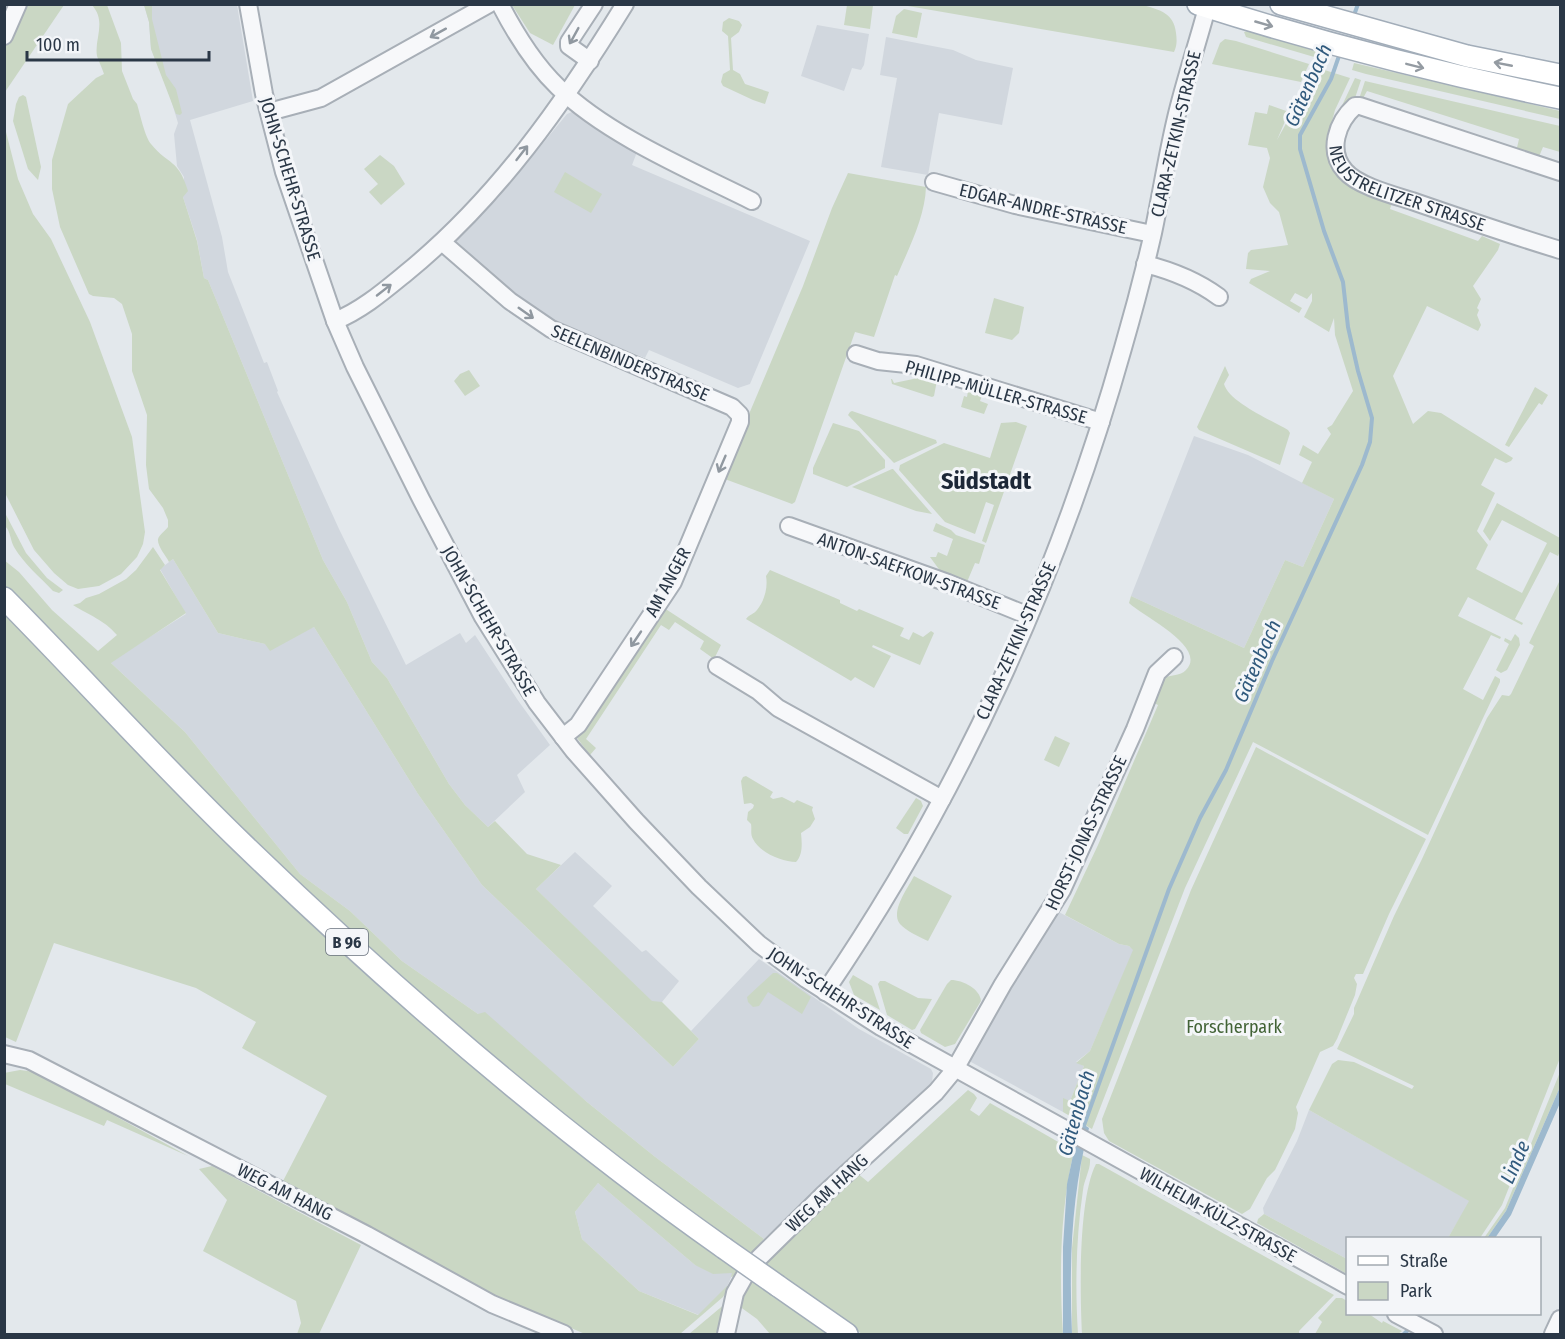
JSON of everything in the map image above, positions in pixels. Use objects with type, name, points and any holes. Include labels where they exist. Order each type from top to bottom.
[{"type":"main road","points":[[1281,4],[1467,56],[1560,75]]},
{"type":"main road","points":[[1205,6],[1358,51],[1464,78],[1560,98]]},
{"type":"main road","name":"B 96","points":[[4,598],[148,750],[241,842],[360,954],[522,1094],[610,1164],[847,1335]]},
{"type":"street","points":[[4,36],[18,4]]},
{"type":"street","name":"JOHN-SCHEHR-STRASSE","points":[[248,4],[258,62],[284,172],[335,321],[355,367],[476,605],[519,677],[563,737],[636,821],[699,887],[759,944],[825,992],[881,1027],[1089,1144]]},
{"type":"street","points":[[269,112],[321,98],[489,4]]},
{"type":"street","points":[[500,4],[535,60],[550,80],[567,96],[628,138],[752,201]]},
{"type":"street","points":[[590,62],[569,46],[594,4]]},
{"type":"street","points":[[335,321],[352,314],[442,242],[508,171],[567,96],[625,4]]},
{"type":"street","name":"CLARA-ZETKIN-STRASSE","points":[[825,992],[903,871],[942,799],[1029,616],[1054,557],[1101,422],[1123,348],[1152,234],[1176,116],[1205,6]]},
{"type":"street","name":"NEUSTRELITZER STRASSE","points":[[1560,172],[1360,106],[1355,106],[1344,119],[1335,143],[1338,160],[1345,171],[1363,183],[1483,226],[1560,250]]},
{"type":"street","name":"EDGAR-ANDRE-STRASSE","points":[[934,182],[1015,205],[1152,234]]},
{"type":"street","name":"SEELENBINDERSTRASSE","points":[[442,242],[510,302],[551,329],[738,410]]},
{"type":"street","points":[[1145,264],[1200,283],[1219,297]]},
{"type":"street","name":"PHILIPP-MÜLLER-STRASSE","points":[[856,354],[879,361],[916,365],[1101,422]]},
{"type":"street","name":"AM ANGER","points":[[563,737],[578,725],[673,582],[740,422],[741,415],[738,410]]},
{"type":"street","name":"ANTON-SAEFKOW-STRASSE","points":[[789,526],[1029,616]]},
{"type":"street","name":"HORST-JONAS-STRASSE","points":[[955,1069],[1062,890],[1135,729],[1150,686],[1157,673],[1174,657]]},
{"type":"street","points":[[717,666],[758,691],[777,708],[942,799]]},
{"type":"street","name":"WEG AM HANG","points":[[4,1054],[29,1060],[348,1225],[492,1304],[564,1335]]},
{"type":"street","name":"WEG AM HANG","points":[[726,1335],[735,1293],[759,1258],[824,1194],[936,1092],[955,1069]]},
{"type":"street","name":"WILHELM-KÜLZ-STRASSE","points":[[1089,1144],[1346,1285]]},
{"type":"street","points":[[1552,1335],[1560,1319]]},
{"type":"shaded area","points":[[144,5],[237,5],[253,101],[190,120],[222,237],[228,272],[264,363],[267,362],[277,392],[339,529],[406,665],[460,633],[466,643],[475,635],[550,745],[517,775],[525,792],[488,827],[465,805],[449,784],[387,678],[372,662],[347,602],[323,560],[208,280],[204,278],[197,240],[183,197],[184,177],[177,166],[174,134],[178,123],[169,93],[151,49],[149,22]]},
{"type":"shaded area","points":[[817,25],[869,34],[864,65],[861,70],[852,68],[844,91],[801,76]]},
{"type":"shaded area","points":[[886,37],[953,50],[976,60],[1013,68],[1002,125],[939,113],[928,175],[881,167],[897,78],[880,75]]},
{"type":"shaded area","points":[[574,111],[607,136],[637,152],[632,165],[810,241],[750,384],[738,388],[649,350],[645,358],[567,327],[517,299],[456,247],[455,242],[498,198],[567,114]]},
{"type":"shaded area","points":[[1194,436],[1248,455],[1334,499],[1303,567],[1285,560],[1244,648],[1131,596]]},
{"type":"shaded area","points":[[173,559],[218,633],[265,644],[314,627],[418,794],[482,885],[673,1067],[699,1039],[691,1031],[759,959],[859,1029],[931,1069],[932,1082],[764,1239],[654,1156],[478,1014],[402,961],[350,911],[300,874],[185,732],[110,662],[186,614],[160,569]]},
{"type":"shaded area","points":[[575,852],[612,886],[593,906],[642,952],[646,950],[679,981],[662,1002],[652,1002],[536,889]]},
{"type":"shaded area","points":[[1055,910],[1134,950],[1090,1051],[1076,1062],[1084,1066],[1070,1101],[1063,1099],[1063,1112],[971,1062],[971,1051]]},
{"type":"shaded area","points":[[1309,1110],[1470,1201],[1449,1237],[1346,1237],[1346,1258],[1264,1214],[1263,1208],[1297,1141]]},
{"type":"shaded area","points":[[598,1183],[695,1265],[733,1273],[726,1289],[699,1315],[639,1291],[582,1239],[575,1212]]},
{"type":"green space","points":[[23,5],[64,5],[5,92],[5,44]]},
{"type":"green space","points":[[92,5],[107,5],[121,43],[122,71],[137,104],[147,136],[157,151],[177,167],[184,180],[188,191],[183,197],[197,241],[204,278],[208,280],[323,560],[347,602],[372,662],[387,678],[449,784],[465,805],[488,827],[495,821],[527,854],[561,865],[536,889],[652,1001],[662,1002],[699,1039],[673,1067],[482,885],[418,794],[314,627],[270,651],[265,644],[218,633],[173,559],[169,562],[160,548],[158,539],[168,527],[168,520],[163,508],[149,489],[146,465],[147,415],[132,371],[132,334],[122,304],[114,298],[89,294],[60,227],[52,189],[52,160],[68,104],[96,78],[104,74],[97,56],[99,18]]},
{"type":"green space","points":[[144,5],[152,5],[152,19],[166,75],[176,89],[182,113],[180,115],[176,114],[151,49],[149,22]]},
{"type":"green space","points":[[512,5],[575,5],[553,45],[530,33]]},
{"type":"green space","points":[[847,5],[873,5],[870,29],[844,25]]},
{"type":"green space","points":[[902,5],[1143,5],[1165,13],[1175,26],[1177,38],[1174,52]]},
{"type":"green space","points":[[904,9],[922,13],[917,38],[892,33],[896,16]]},
{"type":"green space","points":[[729,18],[739,21],[742,25],[739,32],[731,38],[733,70],[740,74],[745,84],[769,92],[765,104],[723,86],[721,82],[723,74],[730,70],[728,36],[722,31],[723,22]]},
{"type":"green space","points":[[1248,31],[1318,51],[1322,54],[1321,59],[1246,37],[1244,32]]},
{"type":"green space","points":[[1225,39],[1309,64],[1301,82],[1212,64],[1220,43]]},
{"type":"green space","points":[[1354,63],[1560,111],[1560,119],[1366,74],[1352,70]]},
{"type":"green space","points":[[1315,67],[1350,78],[1335,110],[1329,133],[1355,78],[1361,80],[1353,104],[1331,143],[1340,179],[1393,200],[1390,209],[1478,241],[1482,236],[1500,244],[1473,286],[1481,299],[1477,308],[1481,325],[1478,331],[1427,306],[1393,376],[1413,424],[1428,411],[1441,413],[1513,458],[1506,463],[1495,458],[1481,485],[1495,493],[1477,531],[1488,545],[1476,569],[1522,593],[1547,543],[1502,520],[1490,541],[1483,531],[1497,503],[1560,538],[1560,551],[1558,556],[1550,552],[1515,619],[1523,623],[1522,625],[1468,597],[1458,616],[1501,637],[1500,639],[1491,635],[1463,689],[1483,700],[1495,676],[1500,679],[1500,682],[1428,835],[1253,742],[1185,888],[1092,1129],[1063,1112],[1063,1098],[1070,1101],[1084,1066],[1076,1063],[1090,1051],[1133,950],[1065,915],[1098,845],[1158,705],[1150,701],[1160,679],[1184,672],[1190,661],[1182,642],[1129,603],[1131,596],[1244,648],[1285,560],[1303,567],[1334,499],[1302,483],[1312,462],[1299,455],[1303,445],[1318,454],[1331,434],[1327,428],[1332,425],[1353,391],[1335,335],[1334,318],[1329,332],[1304,317],[1312,301],[1312,293],[1307,299],[1295,293],[1290,301],[1302,308],[1299,313],[1249,283],[1251,279],[1270,271],[1246,269],[1248,253],[1251,250],[1288,245],[1279,212],[1270,203],[1263,187],[1270,158],[1267,148],[1248,145],[1255,112],[1267,114],[1269,105],[1289,112],[1277,140]]},
{"type":"green space","points":[[1365,81],[1560,126],[1560,152],[1543,147],[1538,159],[1516,152],[1519,139],[1367,91],[1361,102],[1358,102]]},
{"type":"green space","points":[[23,95],[26,97],[41,167],[38,180],[28,169],[13,121],[16,104],[19,97]]},
{"type":"green space","points":[[5,128],[18,179],[33,214],[51,239],[90,322],[132,437],[145,532],[143,544],[137,557],[121,574],[99,586],[78,589],[68,585],[54,573],[34,550],[5,493]]},
{"type":"green space","points":[[380,155],[394,166],[405,184],[381,205],[369,192],[378,184],[364,169]]},
{"type":"green space","points":[[565,172],[602,194],[591,213],[554,192]]},
{"type":"green space","points":[[848,173],[926,187],[923,210],[916,232],[897,276],[895,275],[874,337],[855,332],[795,502],[792,504],[722,478]]},
{"type":"green space","points":[[994,298],[1024,307],[1019,333],[1012,340],[985,333]]},
{"type":"green space","points":[[1225,366],[1229,375],[1224,384],[1227,391],[1242,404],[1290,433],[1280,465],[1199,430],[1197,427]]},
{"type":"green space","points":[[469,370],[480,386],[465,396],[454,381],[460,374]]},
{"type":"green space","points":[[920,373],[938,375],[934,396],[892,384],[891,379],[894,383],[918,378]]},
{"type":"green space","points":[[969,385],[984,390],[980,401],[988,404],[984,414],[961,407],[964,396],[967,397]]},
{"type":"green space","points":[[1535,387],[1548,395],[1542,405],[1539,403],[1509,447],[1505,445]]},
{"type":"green space","points":[[852,411],[936,440],[937,443],[894,463],[848,415]]},
{"type":"green space","points":[[1016,422],[1027,426],[986,543],[982,541],[994,505],[986,502],[975,534],[945,522],[899,470],[900,465],[944,443],[990,458],[1001,423]]},
{"type":"green space","points":[[833,423],[859,431],[885,460],[885,468],[847,487],[813,474],[813,468]]},
{"type":"green space","points":[[893,469],[932,514],[916,511],[852,487]]},
{"type":"green space","points":[[4,511],[26,553],[47,578],[63,590],[59,593],[53,591],[18,553],[5,526]]},
{"type":"green space","points":[[936,523],[956,535],[985,545],[979,564],[975,563],[967,582],[941,572],[930,557],[936,557],[938,552],[947,556],[953,539],[933,531]]},
{"type":"green space","points":[[153,547],[165,565],[160,570],[186,613],[111,663],[185,732],[300,874],[350,911],[402,961],[478,1014],[485,1012],[587,1102],[764,1239],[751,1253],[731,1239],[728,1242],[526,1089],[245,838],[5,587],[4,560],[19,572],[52,610],[98,651],[117,635],[101,621],[73,605],[126,579],[136,570]]},
{"type":"green space","points":[[770,570],[840,600],[840,603],[857,611],[859,609],[904,628],[900,636],[909,640],[913,632],[923,637],[931,631],[934,633],[920,665],[873,645],[872,647],[891,656],[874,688],[855,677],[851,681],[746,619],[756,611],[764,598],[766,576]]},
{"type":"green space","points":[[1560,580],[1560,1058],[1502,1205],[1481,1237],[1449,1237],[1469,1201],[1309,1110],[1332,1064],[1338,1060],[1354,1062],[1412,1089],[1414,1086],[1337,1049],[1354,1014],[1354,1008],[1394,916],[1487,718],[1502,695],[1511,694],[1534,646],[1529,643]]},
{"type":"green space","points":[[661,606],[721,645],[714,659],[700,649],[704,641],[675,622],[669,630],[661,625],[586,739],[596,748],[590,755],[577,735]]},
{"type":"green space","points":[[4,609],[143,756],[719,1255],[718,1257],[738,1271],[735,1276],[731,1277],[732,1273],[713,1274],[695,1265],[598,1183],[575,1212],[582,1239],[639,1291],[698,1315],[727,1286],[730,1286],[723,1297],[680,1334],[585,1334],[497,1296],[283,1181],[327,1096],[242,1048],[256,1022],[196,988],[54,943],[16,1042],[5,1037]]},
{"type":"green space","points":[[1515,634],[1519,638],[1520,645],[1507,670],[1501,673],[1496,670],[1509,644],[1504,641],[1505,638],[1511,641]]},
{"type":"green space","points":[[1055,736],[1070,743],[1059,767],[1044,760]]},
{"type":"green space","name":"Forscherpark","points":[[1256,747],[1426,839],[1389,914],[1363,974],[1356,974],[1354,978],[1357,984],[1355,995],[1337,1039],[1333,1046],[1320,1052],[1296,1107],[1298,1113],[1295,1129],[1275,1170],[1267,1178],[1250,1209],[1242,1214],[1109,1141],[1104,1133],[1102,1119],[1191,890]]},
{"type":"green space","points":[[746,776],[773,792],[770,797],[773,799],[782,797],[794,803],[797,800],[813,807],[815,819],[810,827],[801,833],[801,852],[796,862],[771,855],[760,848],[753,839],[751,824],[747,820],[748,812],[754,805],[744,804],[741,781]]},
{"type":"green space","points":[[916,798],[923,806],[908,834],[904,834],[896,828]]},
{"type":"green space","points":[[914,876],[952,896],[928,941],[913,934],[897,919],[898,906]]},
{"type":"green space","points":[[773,973],[777,973],[811,997],[802,1014],[768,992],[759,1006],[753,1007],[748,1002],[747,997]]},
{"type":"green space","points":[[853,975],[872,986],[880,1010],[854,995],[849,982]]},
{"type":"green space","points":[[951,980],[970,986],[978,993],[981,1001],[955,1044],[945,1047],[921,1033],[920,1030]]},
{"type":"green space","points":[[880,981],[885,981],[918,998],[932,999],[915,1029],[912,1030],[887,1015],[878,984]]},
{"type":"green space","points":[[20,1070],[35,1072],[188,1156],[107,1120],[104,1126],[5,1084],[4,1073]]},
{"type":"green space","points":[[1560,1072],[1560,1087],[1506,1211],[1488,1237],[1485,1237],[1505,1208]]},
{"type":"green space","points":[[968,1090],[977,1098],[970,1110],[979,1116],[990,1103],[1074,1151],[1063,1219],[1061,1288],[1063,1334],[862,1334],[782,1280],[784,1277],[763,1262],[857,1173],[868,1182]]},
{"type":"green space","points":[[1082,1155],[1090,1159],[1090,1163],[1083,1190],[1078,1244],[1076,1280],[1078,1334],[1072,1334],[1072,1248]]},
{"type":"green space","points":[[1096,1164],[1334,1295],[1299,1331],[1299,1334],[1082,1334],[1083,1223],[1090,1180]]},
{"type":"green space","points":[[212,1166],[361,1245],[319,1334],[297,1334],[301,1323],[296,1301],[203,1251],[227,1200],[199,1169]]},
{"type":"green space","points":[[1264,1214],[1346,1258],[1346,1273],[1257,1223]]},
{"type":"green space","points":[[751,1280],[832,1334],[770,1334],[757,1319],[739,1306],[741,1296]]},
{"type":"green space","points":[[1336,1298],[1342,1298],[1346,1300],[1346,1315],[1370,1315],[1382,1323],[1383,1321],[1402,1331],[1398,1334],[1315,1334],[1322,1322],[1318,1318]]},
{"type":"green space","points":[[726,1303],[721,1334],[689,1334]]},
{"type":"water","points":[[1560,1087],[1560,1103],[1511,1215],[1496,1237],[1488,1237],[1506,1211]]},
{"type":"water","points":[[1080,1122],[1089,1128],[1075,1204],[1071,1282],[1072,1334],[1063,1334],[1063,1247],[1067,1184]]},
{"type":"waterway","name":"Gätenbach","points":[[1353,18],[1358,4]]},
{"type":"waterway","name":"Gätenbach","points":[[1083,1128],[1169,889],[1200,818],[1226,770],[1272,661],[1362,465],[1370,442],[1372,418],[1348,327],[1343,282],[1324,231],[1300,149],[1300,135],[1331,79],[1340,53]]},
{"type":"waterway","name":"Linde","points":[[1404,1334],[1412,1326]]},
{"type":"district","name":"Südstadt","points":[[986,481]]}]
